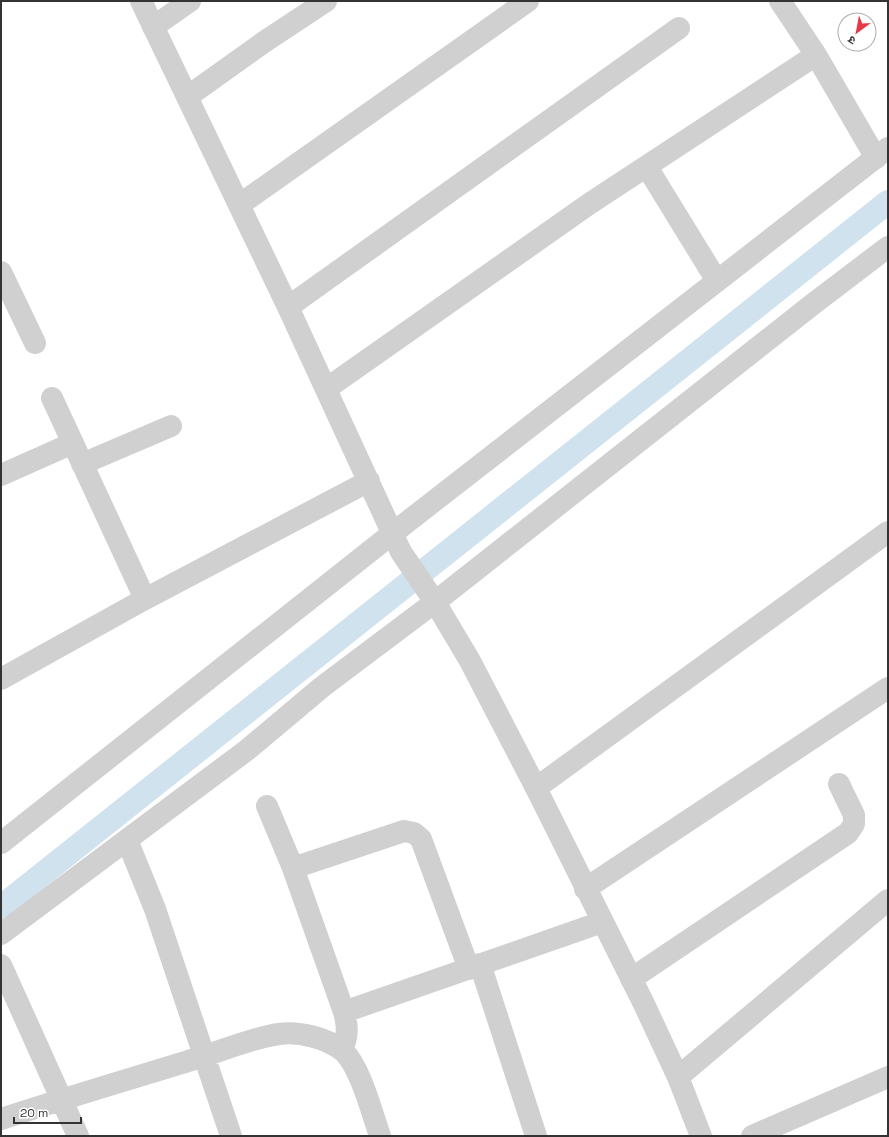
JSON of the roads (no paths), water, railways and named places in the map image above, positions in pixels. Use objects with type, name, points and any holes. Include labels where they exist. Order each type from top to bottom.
[{"type":"street","points":[[141,1],[288,307],[397,542],[470,661],[536,788],[678,1077],[701,1136]]},
{"type":"street","points":[[153,27],[190,1]]},
{"type":"street","points":[[187,98],[264,42],[326,1]]},
{"type":"street","points":[[239,205],[528,1]]},
{"type":"street","points":[[1,842],[397,542],[716,281],[882,153],[780,1]]},
{"type":"street","points":[[288,307],[679,28]]},
{"type":"street","points":[[326,389],[589,204],[816,55]]},
{"type":"street","points":[[647,167],[716,281]]},
{"type":"street","points":[[1,934],[247,750],[430,595],[888,247]]},
{"type":"street","points":[[1,272],[35,343]]},
{"type":"street","points":[[52,398],[145,599]]},
{"type":"street","points":[[82,464],[171,426]]},
{"type":"street","points":[[1,475],[73,443]]},
{"type":"street","points":[[1,679],[145,599],[369,481]]},
{"type":"street","points":[[536,788],[888,532]]},
{"type":"street","points":[[585,889],[888,688]]},
{"type":"street","points":[[631,979],[848,833],[854,824],[854,815],[839,784]]},
{"type":"street","points":[[267,806],[293,868],[344,1012],[347,1024],[347,1037],[342,1050]]},
{"type":"street","points":[[293,868],[404,831],[414,833],[421,839],[475,966],[536,1136]]},
{"type":"street","points":[[127,840],[155,909],[231,1136]]},
{"type":"street","points":[[678,1077],[888,900]]},
{"type":"street","points":[[344,1012],[602,922]]},
{"type":"street","points":[[1,965],[78,1136]]},
{"type":"street","points":[[1,1119],[204,1057],[243,1042],[280,1034],[306,1036],[324,1041],[342,1050],[353,1062],[380,1136]]},
{"type":"street","points":[[752,1136],[888,1077]]},
{"type":"waterway","points":[[1,907],[888,202]]}]
